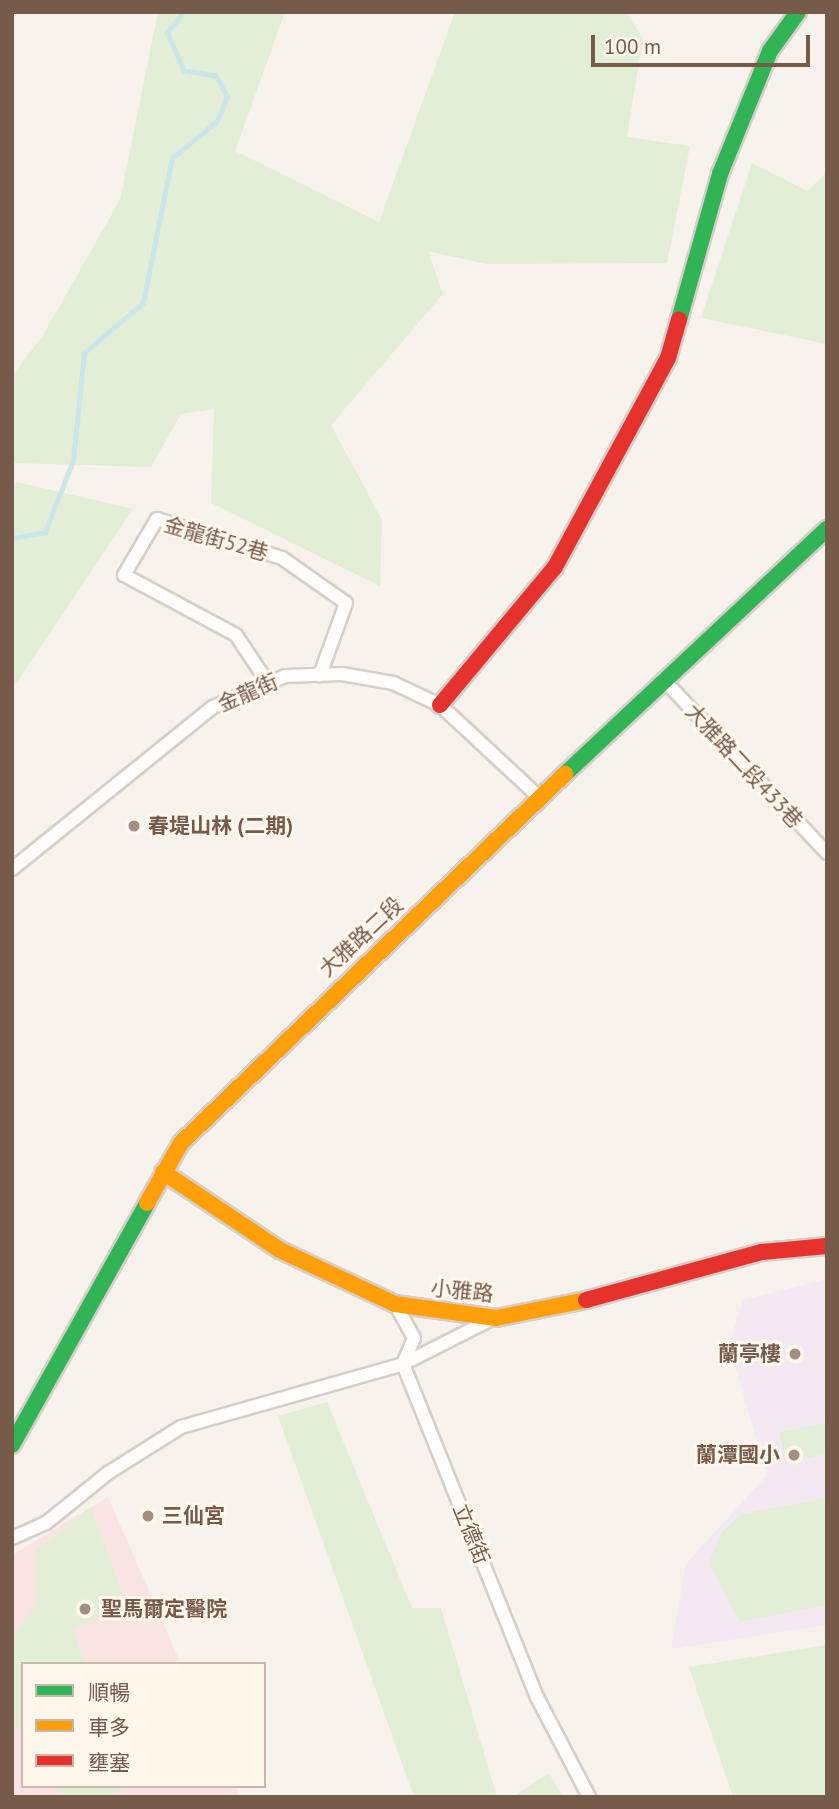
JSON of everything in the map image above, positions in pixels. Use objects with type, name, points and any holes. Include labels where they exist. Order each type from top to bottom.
[{"type":"street","points":[[440,705],[555,567],[668,358],[730,150],[771,51],[798,12]]},
{"type":"street","name":"金龍街52巷","points":[[266,680],[236,635],[124,575],[157,519],[282,558],[346,603],[320,675]]},
{"type":"street","name":"大雅路二段","points":[[15,1434],[181,1143],[267,1055],[540,799],[663,679],[827,529]]},
{"type":"street","name":"金龍街","points":[[12,869],[213,707],[266,680],[320,675],[393,683],[440,705],[540,799]]},
{"type":"street","name":"大雅路二段433巷","points":[[663,679],[827,853]]},
{"type":"street","name":"小雅路","points":[[163,1172],[280,1250],[395,1304],[496,1318],[598,1298],[762,1252],[827,1246]]},
{"type":"street","points":[[395,1304],[414,1338],[402,1364]]},
{"type":"street","points":[[12,1538],[46,1523],[181,1427],[402,1364],[496,1318]]},
{"type":"street","name":"立德街","points":[[402,1364],[537,1697],[589,1797]]},
{"type":"shaded area","name":"蘭潭國小","points":[[827,1279],[827,1625],[671,1649],[686,1564],[767,1475],[729,1346],[743,1300]]},
{"type":"shaded area","name":"聖馬爾定醫院","points":[[108,1497],[180,1662],[21,1662],[21,1788],[236,1788],[239,1797],[12,1797],[12,1555]]},
{"type":"green space","points":[[158,12],[285,12],[235,151],[379,222],[455,12],[626,12],[643,38],[627,137],[690,146],[667,263],[486,264],[428,251],[443,294],[331,425],[382,520],[380,586],[211,503],[214,409],[181,414],[151,467],[12,463],[12,376],[43,335],[120,200]]},
{"type":"green space","points":[[752,163],[807,191],[827,172],[827,344],[701,318]]},
{"type":"green space","points":[[17,482],[133,509],[12,689],[12,489]]},
{"type":"green space","points":[[327,1402],[412,1608],[441,1608],[497,1797],[414,1797],[278,1416]]},
{"type":"green space","points":[[827,1423],[827,1454],[786,1462],[779,1432]]},
{"type":"green space","points":[[827,1498],[827,1605],[740,1622],[709,1563],[722,1532],[742,1514]]},
{"type":"green space","points":[[91,1508],[127,1606],[73,1629],[84,1662],[21,1662],[21,1734],[12,1717],[12,1639],[37,1602],[36,1550]]},
{"type":"green space","points":[[827,1645],[827,1797],[733,1797],[689,1667]]},
{"type":"green space","points":[[549,1773],[563,1797],[513,1797]]},
{"type":"green space","points":[[55,1788],[125,1788],[108,1797],[62,1797]]},
{"type":"waterway","points":[[12,538],[45,532],[73,460],[84,353],[143,303],[172,158],[217,121],[227,97],[216,76],[184,71],[167,33],[183,12]]},
{"type":"traffic: fast","points":[[679,320],[720,174],[770,51],[798,12]]},
{"type":"traffic: fast","points":[[565,774],[827,529]]},
{"type":"traffic: fast","points":[[12,1445],[147,1203]]},
{"type":"traffic: slow","points":[[147,1203],[181,1143],[565,774]]},
{"type":"traffic: slow","points":[[163,1172],[280,1250],[395,1304],[496,1318],[586,1300]]},
{"type":"traffic: jam","points":[[440,705],[555,567],[668,358],[679,320]]},
{"type":"traffic: jam","points":[[586,1300],[762,1252],[827,1246]]},
{"type":"place","name":"春堤山林 (二期)","points":[[134,826]]},
{"type":"place","name":"蘭亭樓","points":[[795,1354]]},
{"type":"place","name":"蘭潭國小","points":[[794,1455]]},
{"type":"place","name":"三仙宮","points":[[148,1516]]},
{"type":"place","name":"聖馬爾定醫院","points":[[85,1609]]}]
